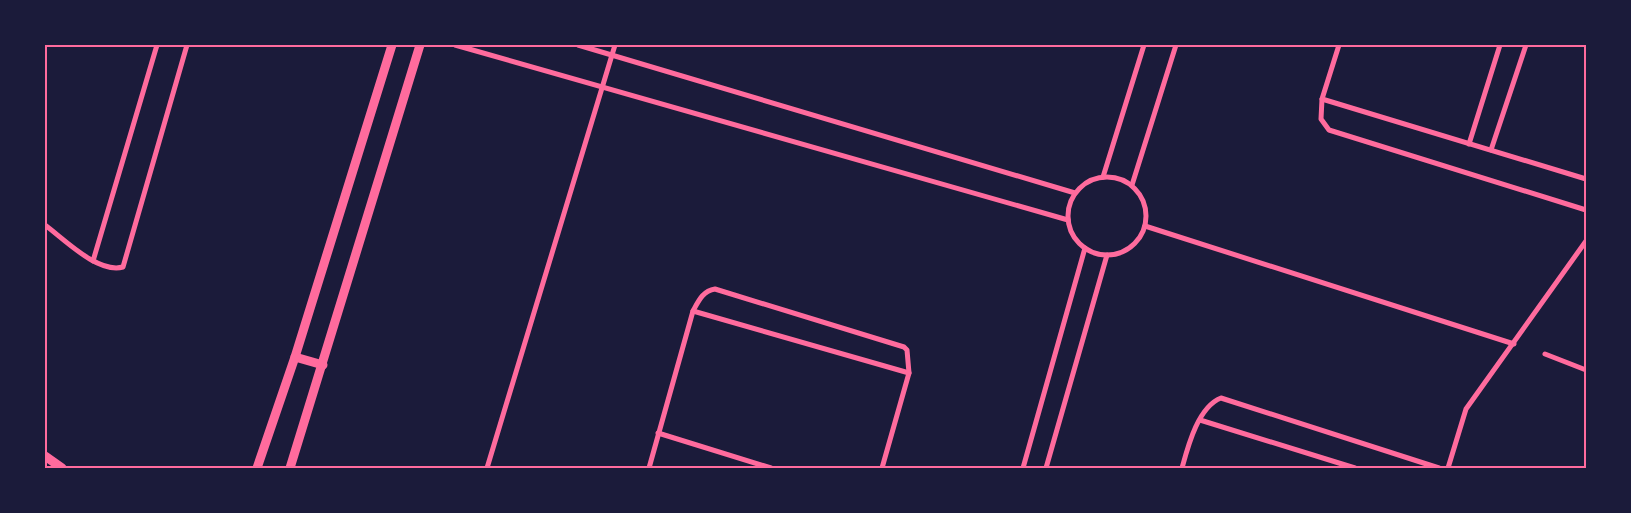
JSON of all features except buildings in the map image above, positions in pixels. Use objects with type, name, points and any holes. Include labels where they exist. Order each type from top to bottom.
[{"type":"street","points":[[45,225],[93,261],[107,268],[122,267],[187,45]]},
{"type":"street","points":[[257,468],[295,357],[392,45]]},
{"type":"street","points":[[290,468],[420,45]]},
{"type":"street","points":[[455,45],[1068,220]]},
{"type":"street","points":[[578,45],[1075,193]]},
{"type":"street","points":[[488,468],[615,45]]},
{"type":"street","points":[[1104,177],[1144,45]]},
{"type":"street","points":[[1132,185],[1176,45]]},
{"type":"street","points":[[1339,45],[1322,99],[1321,119],[1330,130],[1586,210]]},
{"type":"street","points":[[1469,144],[1500,45]]},
{"type":"street","points":[[1492,150],[1526,45]]},
{"type":"street","points":[[93,261],[155,46]]},
{"type":"street","points":[[1322,99],[1586,179]]},
{"type":"street","points":[[1104,177],[1118,178],[1132,185],[1142,197],[1146,211],[1145,226],[1142,234],[1131,247],[1124,252],[1107,255],[1085,248],[1076,240],[1068,220],[1069,206],[1075,193],[1088,182],[1104,177]]},
{"type":"street","points":[[1145,226],[1514,344]]},
{"type":"street","points":[[1448,468],[1466,409],[1586,241]]},
{"type":"street","points":[[1023,468],[1085,248]]},
{"type":"street","points":[[1046,468],[1107,255]]},
{"type":"street","points":[[649,468],[694,311],[708,290],[716,289],[904,347],[909,356],[908,373],[882,468]]},
{"type":"street","points":[[694,311],[908,373]]},
{"type":"street","points":[[1545,354],[1586,370]]},
{"type":"street","points":[[295,357],[323,365]]},
{"type":"street","points":[[1182,468],[1200,420],[1211,403],[1221,398],[1439,468]]},
{"type":"street","points":[[1200,420],[1355,468]]},
{"type":"street","points":[[658,433],[771,468]]},
{"type":"street","points":[[45,456],[62,468]]}]
